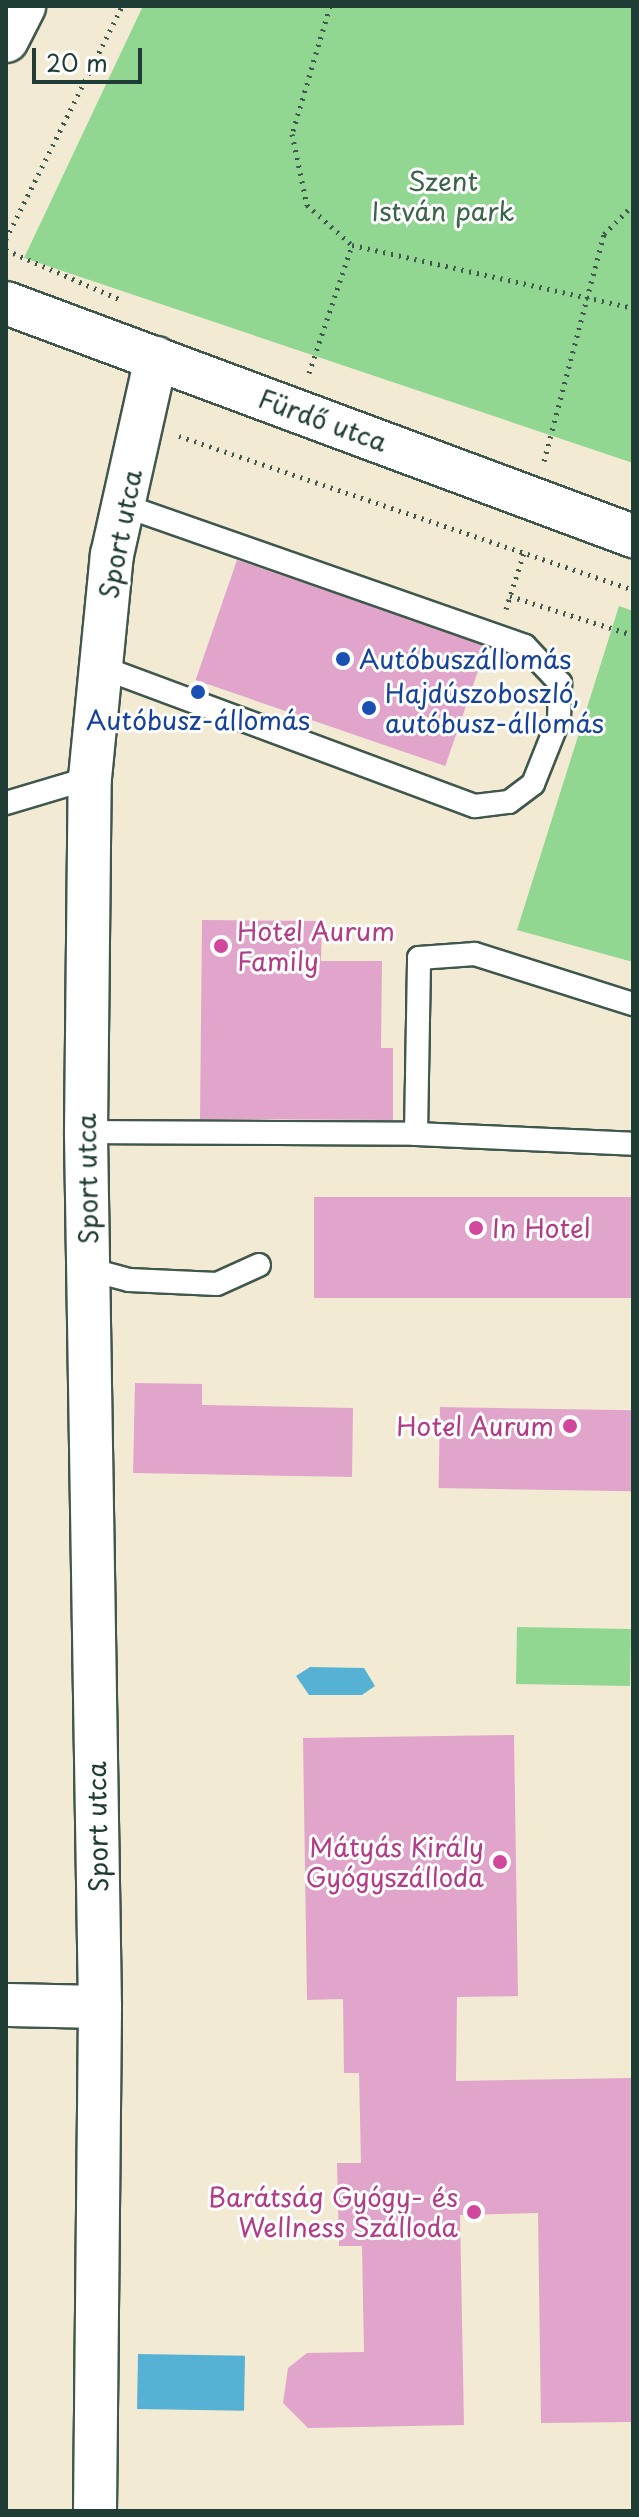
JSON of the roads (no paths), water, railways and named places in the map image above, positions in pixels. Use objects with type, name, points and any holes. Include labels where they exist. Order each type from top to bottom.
[{"type":"street","points":[[6,40],[23,6]]},
{"type":"street","name":"Fürdő utca","points":[[8,302],[633,536]]},
{"type":"street","name":"Sport utca","points":[[95,2511],[100,2007],[86,1132],[90,778],[98,666],[125,506],[156,358]]},
{"type":"street","points":[[6,2005],[100,2007]]},
{"type":"lane","points":[[98,666],[491,807],[533,784],[562,699],[544,659],[497,636],[125,506]]},
{"type":"lane","points":[[6,803],[90,778]]},
{"type":"lane","points":[[416,1134],[419,958],[475,954],[633,1004]]},
{"type":"lane","points":[[86,1132],[416,1134],[633,1144]]},
{"type":"lane","points":[[88,1269],[129,1280],[217,1284],[259,1265]]},
{"type":"water","points":[[310,1667],[364,1668],[375,1686],[362,1695],[309,1695],[296,1676]]},
{"type":"water","points":[[138,2354],[245,2356],[244,2411],[137,2409]]},
{"type":"place","name":"Autóbuszállomás","points":[[343,659]]},
{"type":"place","name":"Autóbusz-állomás","points":[[198,692]]},
{"type":"place","name":"Hajdúszoboszló, autóbusz-állomás","points":[[369,708]]},
{"type":"place","name":"Hotel Aurum Family","points":[[221,946]]},
{"type":"place","name":"In Hotel","points":[[476,1228]]},
{"type":"place","name":"Hotel Aurum","points":[[570,1426]]},
{"type":"place","name":"Mátyás Király Gyógyszálloda","points":[[500,1862]]},
{"type":"place","name":"Barátság Gyógy- és Wellness Szálloda","points":[[474,2212]]},
{"type":"park label","name":"Szent István park","points":[[443,196]]}]
